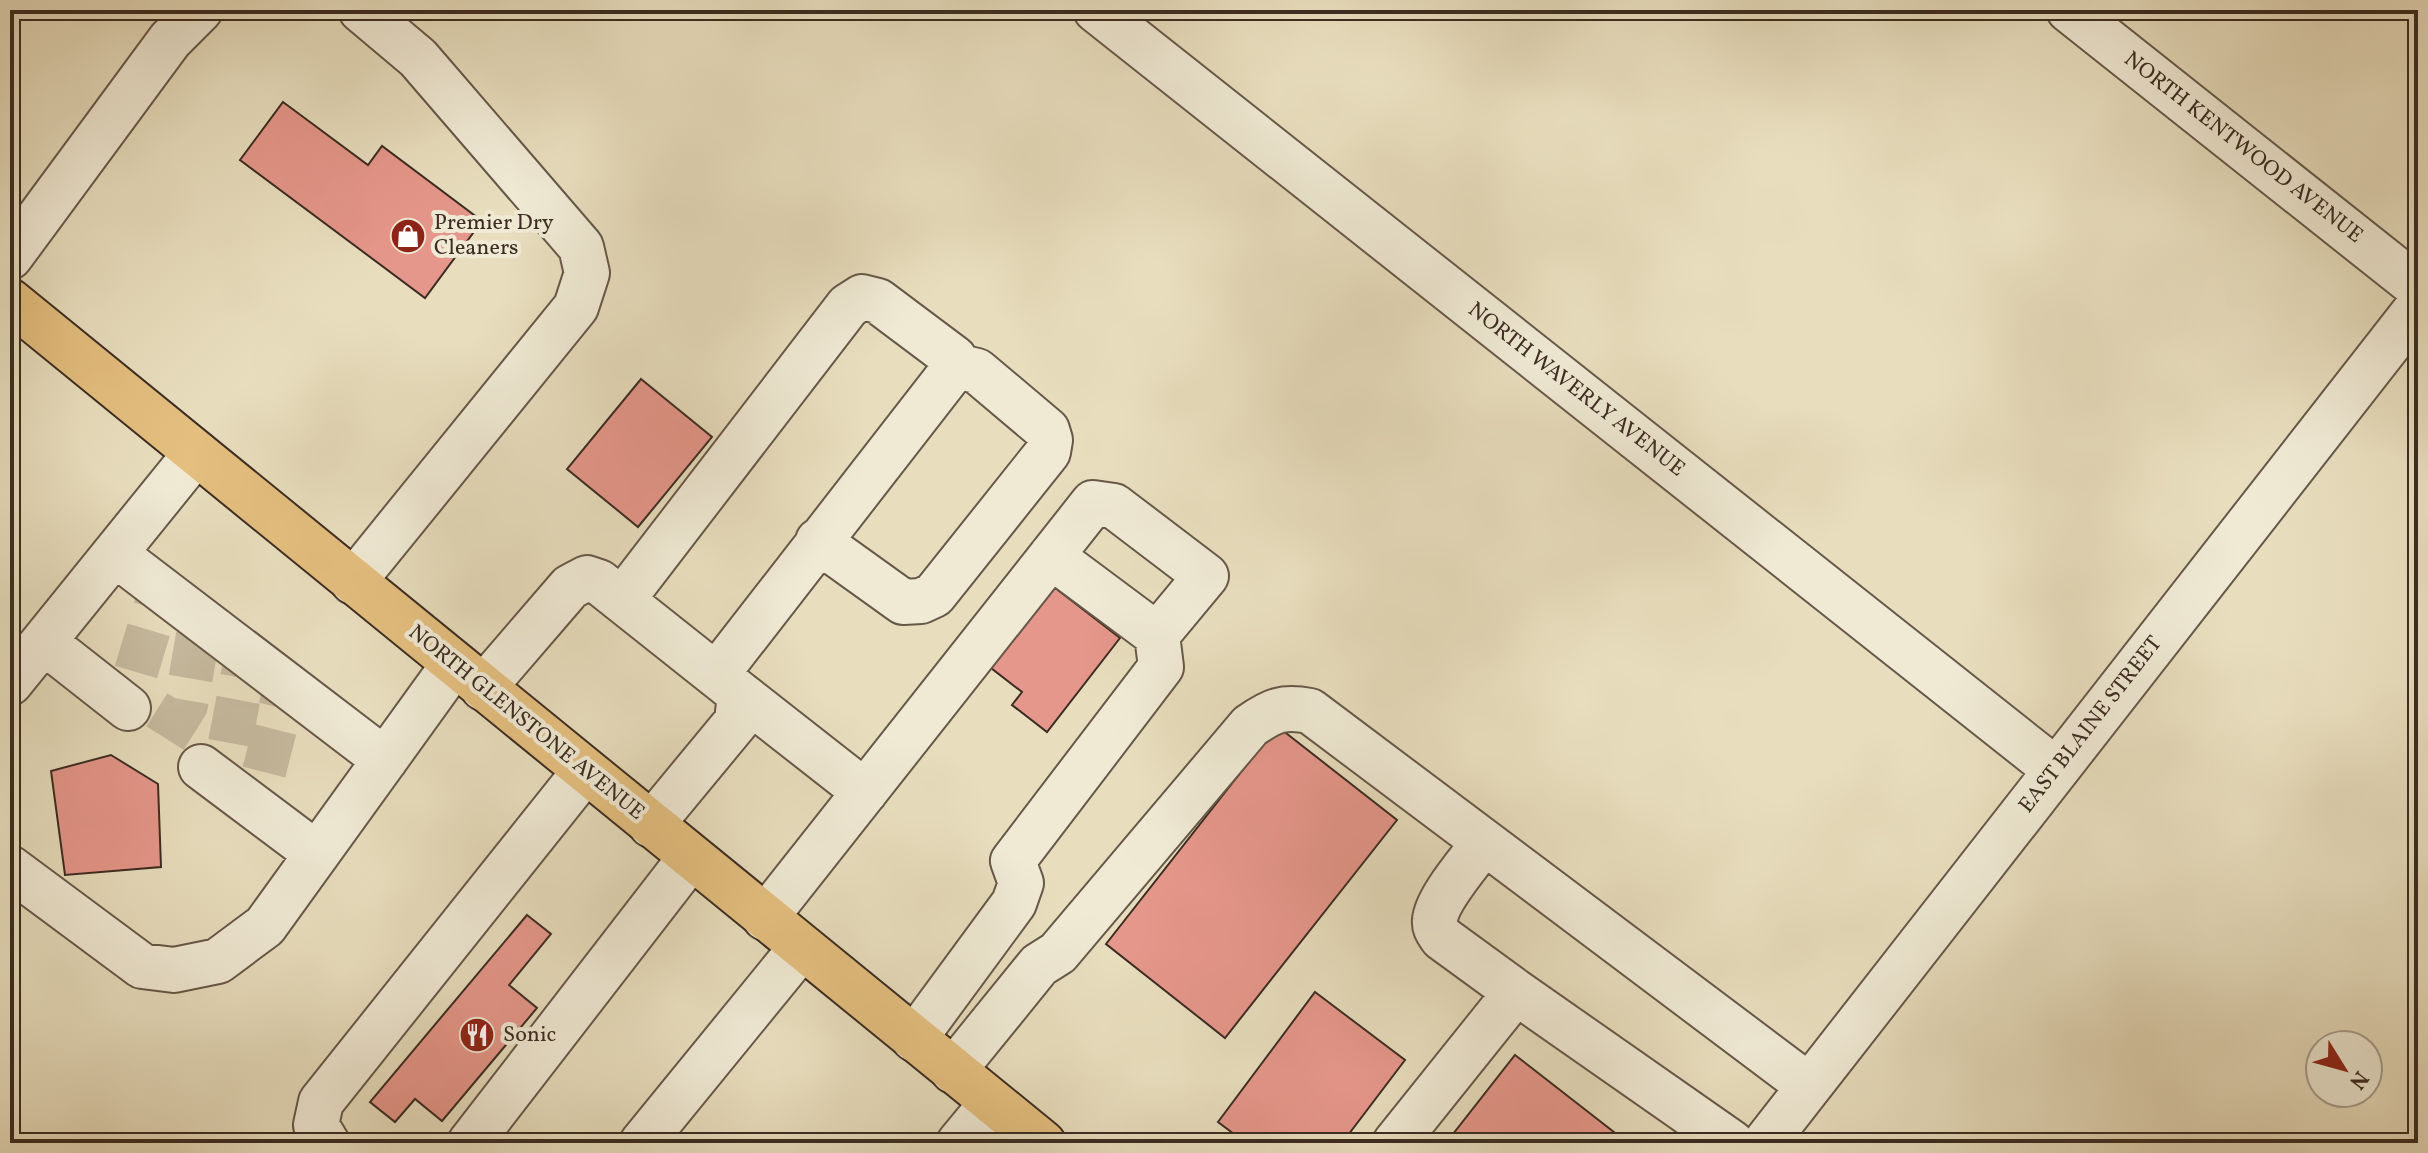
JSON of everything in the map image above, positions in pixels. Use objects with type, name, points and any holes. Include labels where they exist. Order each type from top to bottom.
[{"type":"main road","name":"NORTH GLENSTONE AVENUE","points":[[10,301],[1043,1143]]},
{"type":"street","points":[[10,257],[170,40],[200,10]]},
{"type":"street","points":[[353,582],[576,307],[587,273],[581,247],[418,58],[361,10]]},
{"type":"street","name":"NORTH WAVERLY AVENUE","points":[[1096,10],[2056,770]]},
{"type":"street","name":"NORTH KENTWOOD AVENUE","points":[[2069,10],[2418,287]]},
{"type":"street","points":[[622,600],[848,306],[862,297],[878,301],[954,358],[956,366]]},
{"type":"street","name":"EAST BLAINE STREET","points":[[1765,1143],[2418,307]]},
{"type":"street","points":[[818,541],[903,602],[921,601],[934,595],[1048,452],[1050,440],[1047,430],[977,371],[956,366]]},
{"type":"street","points":[[651,825],[737,721],[728,684],[818,541],[956,366]]},
{"type":"street","points":[[128,694],[24,665],[196,453]]},
{"type":"street","points":[[765,918],[1093,503],[1114,506],[1206,576],[1157,635]]},
{"type":"street","points":[[115,554],[158,595],[285,692],[385,760]]},
{"type":"street","points":[[914,1039],[1014,903],[1021,883],[1013,861],[1161,667],[1157,635],[1051,556]]},
{"type":"street","points":[[25,879],[142,966],[174,970],[218,961],[265,926],[385,760],[468,676],[570,587],[587,578],[599,582],[865,792]]},
{"type":"street","points":[[953,1071],[1039,965],[1058,953],[1250,726],[1267,714],[1288,707],[1310,711],[1809,1086]]},
{"type":"street","points":[[327,1143],[316,1125],[321,1102],[585,771]]},
{"type":"street","points":[[234,774],[317,854]]},
{"type":"street","points":[[1484,842],[1441,903],[1435,927],[1442,938],[1732,1143]]},
{"type":"street","points":[[470,1143],[691,857]]},
{"type":"street","points":[[642,1143],[801,948]]},
{"type":"street","points":[[1395,1143],[1516,992]]},
{"type":"street","points":[[959,1143],[992,1103]]},
{"type":"building","points":[[283,102],[368,165],[382,146],[482,221],[425,298],[240,160]]},
{"type":"building","points":[[641,379],[712,437],[638,527],[567,469]]},
{"type":"building","points":[[1054,587],[1120,638],[1047,732],[1012,705],[1022,692],[991,668]]},
{"type":"building","points":[[1277,726],[1397,820],[1225,1038],[1106,944]]},
{"type":"building","points":[[111,755],[158,784],[161,867],[65,875],[51,771]]},
{"type":"building","points":[[527,915],[551,934],[509,985],[537,1008],[442,1121],[415,1099],[395,1122],[370,1102]]},
{"type":"building","points":[[1315,992],[1405,1060],[1342,1143],[1246,1143],[1218,1122]]},
{"type":"building","points":[[1515,1055],[1628,1143],[1446,1143]]},
{"type":"tunnel","points":[[136,672],[157,602]]},
{"type":"tunnel","points":[[165,738],[186,705],[198,635]]},
{"type":"tunnel","points":[[230,743],[244,669]]},
{"type":"tunnel","points":[[264,772],[283,697]]},
{"type":"place","name":"Premier Dry Cleaners","points":[[408,236]]},
{"type":"place","name":"Sonic","points":[[477,1035]]}]
